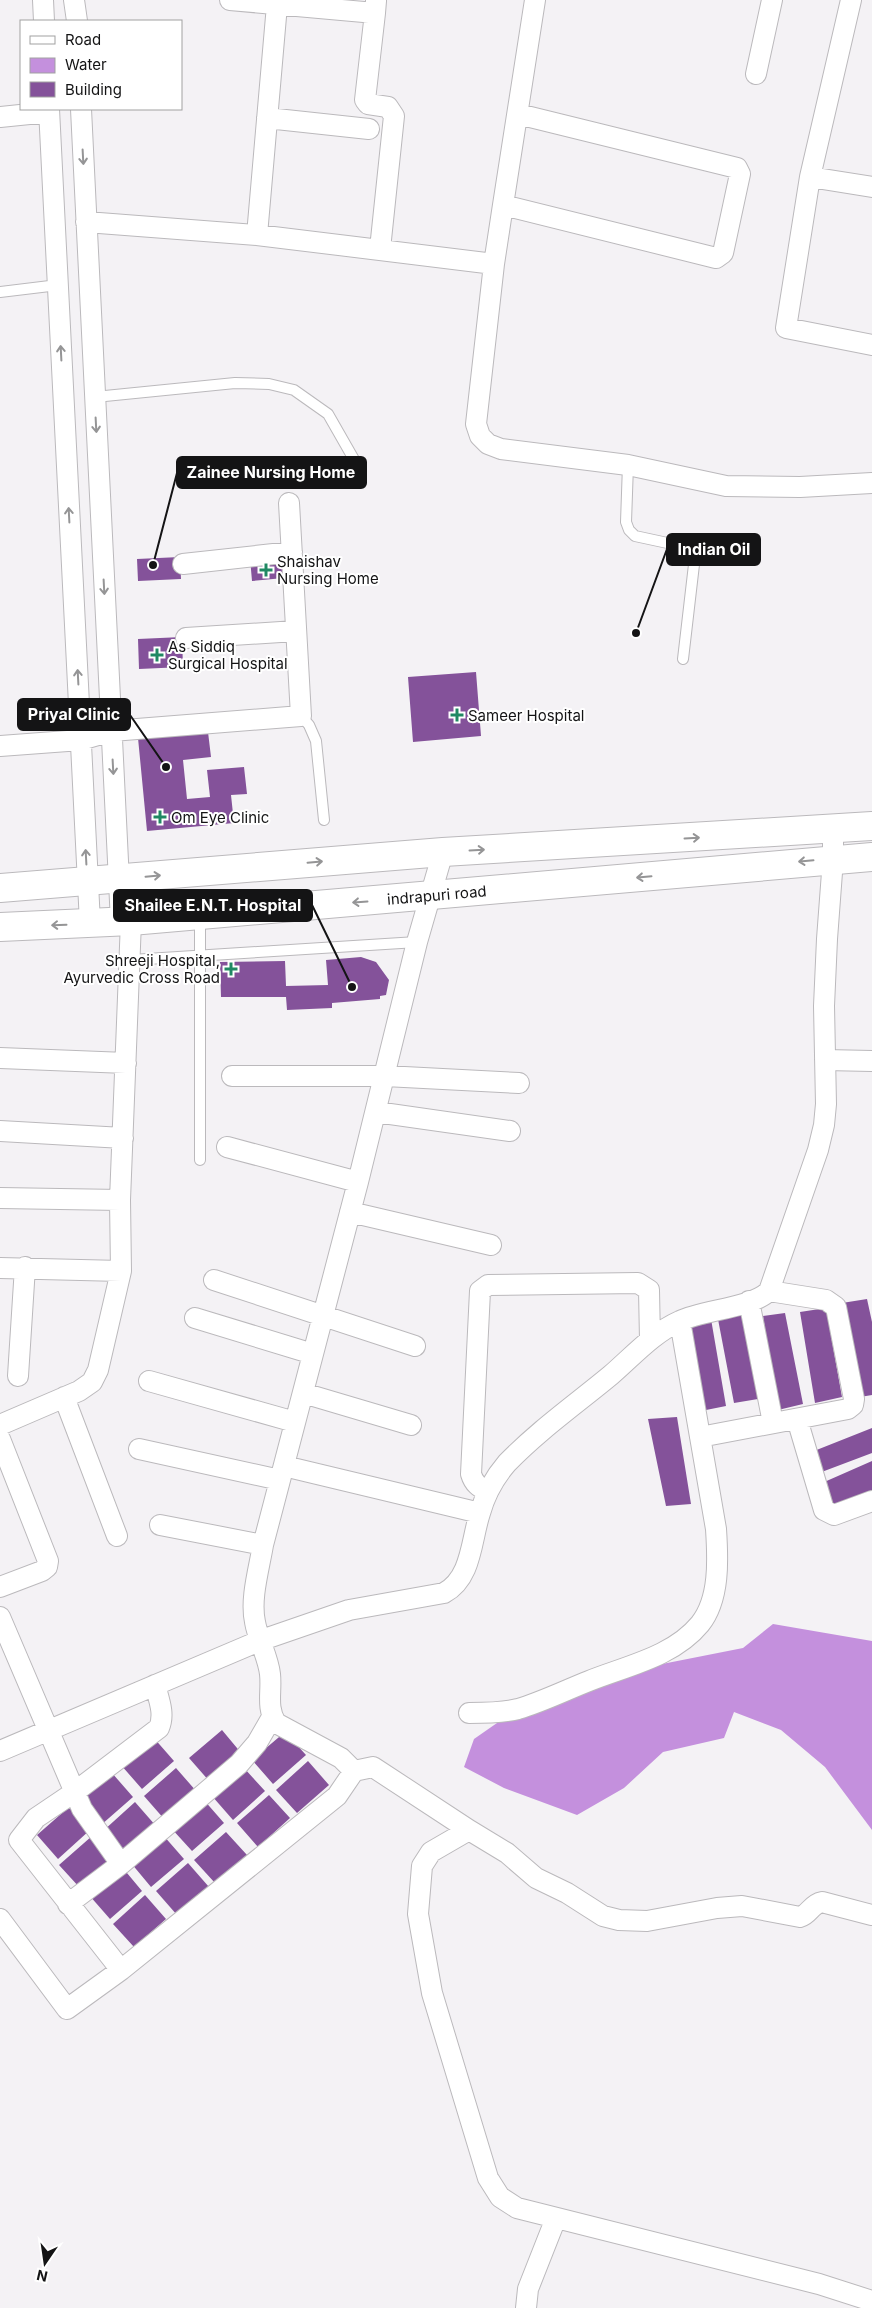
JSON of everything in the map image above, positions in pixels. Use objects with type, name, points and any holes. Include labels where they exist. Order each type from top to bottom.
[{"type":"main road","points":[[0,888],[443,852],[872,826]]},
{"type":"main road","name":"indrapuri road","points":[[0,927],[126,922],[872,857]]},
{"type":"street","points":[[43,0],[44,20]]},
{"type":"street","points":[[74,0],[77,20]]},
{"type":"street","points":[[230,0],[277,6],[376,7],[365,100],[368,104],[388,107],[394,116],[380,249]]},
{"type":"street","points":[[535,0],[494,264],[476,424],[480,436],[488,444],[516,452],[628,465],[726,486],[800,487],[872,483]]},
{"type":"street","points":[[756,74],[772,0]]},
{"type":"street","points":[[851,0],[810,177],[786,328],[872,345]]},
{"type":"street","points":[[257,235],[277,6]]},
{"type":"street","points":[[0,117],[49,110],[90,923]]},
{"type":"street","points":[[0,1425],[64,1398],[92,1382],[98,1370],[121,1271],[120,1200],[131,960],[119,878],[80,110]]},
{"type":"street","points":[[503,205],[716,258],[721,257],[723,253],[740,174],[737,168],[518,114]]},
{"type":"street","points":[[266,118],[369,129]]},
{"type":"street","points":[[810,177],[872,187]]},
{"type":"street","points":[[86,222],[257,235],[494,264]]},
{"type":"street","points":[[0,746],[81,740],[112,731],[301,716],[290,503]]},
{"type":"street","points":[[183,564],[292,552]]},
{"type":"street","points":[[186,638],[296,631]]},
{"type":"street","points":[[0,1751],[259,1641],[349,1610],[444,1593],[453,1588],[464,1574],[480,1513],[488,1492],[505,1466],[533,1438],[611,1375],[650,1340],[680,1321],[764,1296],[769,1291],[818,1150],[826,1104],[827,939],[833,859],[833,829]]},
{"type":"street","points":[[354,1771],[341,1758],[276,1723],[272,1717],[269,1708],[270,1676],[254,1620],[254,1603],[263,1545],[376,1112],[417,942],[443,852]]},
{"type":"street","points":[[0,1058],[126,1063]]},
{"type":"street","points":[[825,1060],[872,1061]]},
{"type":"street","points":[[232,1076],[385,1076],[519,1083]]},
{"type":"street","points":[[376,1112],[510,1131]]},
{"type":"street","points":[[0,1131],[123,1138]]},
{"type":"street","points":[[226,1147],[358,1182]]},
{"type":"street","points":[[0,1198],[120,1200]]},
{"type":"street","points":[[350,1212],[491,1245]]},
{"type":"street","points":[[0,1268],[25,1267],[121,1271]]},
{"type":"street","points":[[18,1376],[25,1267]]},
{"type":"street","points":[[214,1280],[415,1346]]},
{"type":"street","points":[[488,1492],[477,1486],[471,1474],[480,1291],[482,1287],[488,1285],[638,1283],[649,1290],[650,1340]]},
{"type":"street","points":[[700,1437],[848,1409],[852,1405],[854,1399],[836,1307],[826,1300],[769,1291]]},
{"type":"street","points":[[749,1301],[773,1423]]},
{"type":"street","points":[[196,1318],[313,1354]]},
{"type":"street","points":[[469,1713],[517,1709],[636,1665],[678,1643],[700,1624],[710,1605],[718,1560],[716,1529],[680,1321]]},
{"type":"street","points":[[149,1381],[295,1422]]},
{"type":"street","points":[[303,1393],[411,1425]]},
{"type":"street","points":[[64,1398],[117,1536]]},
{"type":"street","points":[[796,1419],[824,1510],[834,1515],[872,1502]]},
{"type":"street","points":[[0,1439],[48,1561],[47,1567],[42,1571],[0,1588]]},
{"type":"street","points":[[139,1449],[282,1473],[480,1513]]},
{"type":"street","points":[[160,1526],[263,1545]]},
{"type":"street","points":[[0,1617],[76,1791],[82,1809],[121,1864]]},
{"type":"street","points":[[120,1970],[18,1840],[36,1818],[76,1791],[159,1728],[162,1720],[162,1711],[155,1685]]},
{"type":"street","points":[[68,1904],[121,1864],[239,1764],[257,1743],[272,1717]]},
{"type":"street","points":[[0,1919],[66,2009],[120,1970],[337,1796],[354,1771],[373,1767],[469,1830],[507,1852],[536,1878],[567,1892],[603,1916],[619,1920],[647,1921],[717,1908],[742,1906],[800,1917],[805,1916],[816,1903],[822,1902],[872,1915]]},
{"type":"street","points":[[469,1830],[431,1852],[422,1866],[418,1914],[432,1993],[488,2178],[500,2197],[517,2208],[819,2284],[872,2301]]},
{"type":"street","points":[[526,2308],[531,2283],[556,2218]]},
{"type":"lane","points":[[0,292],[58,285]]},
{"type":"lane","points":[[95,397],[235,383],[269,384],[294,390],[328,414],[356,463]]},
{"type":"lane","points":[[628,465],[626,522],[629,530],[635,536],[686,547],[692,550],[695,556],[683,659]]},
{"type":"lane","points":[[301,716],[310,725],[316,741],[324,820]]},
{"type":"lane","points":[[200,915],[200,1160]]},
{"type":"lane","points":[[131,960],[417,942]]},
{"type":"water","points":[[773,1624],[872,1641],[872,1830],[825,1767],[781,1730],[734,1712],[724,1738],[663,1752],[624,1788],[577,1815],[504,1788],[464,1767],[474,1739],[497,1723],[652,1666],[743,1648]]},
{"type":"building","points":[[282,556],[284,578],[252,581],[250,558]]},
{"type":"building","points":[[180,557],[181,579],[138,581],[137,559]]},
{"type":"building","points":[[182,637],[183,667],[139,669],[138,639]]},
{"type":"building","points":[[476,672],[481,736],[413,742],[408,677]]},
{"type":"building","points":[[208,732],[211,757],[183,760],[187,799],[210,797],[207,770],[244,767],[247,794],[231,795],[234,823],[147,831],[138,738]]},
{"type":"building","points":[[361,957],[376,962],[389,980],[386,995],[380,996],[380,999],[332,1003],[332,1008],[287,1010],[286,997],[221,997],[220,962],[285,961],[286,986],[328,985],[326,960]]},
{"type":"building","points":[[867,1299],[872,1322],[872,1395],[860,1397],[842,1303]]},
{"type":"building","points":[[745,1308],[758,1399],[734,1403],[717,1314]]},
{"type":"building","points":[[826,1308],[842,1397],[815,1403],[800,1312]]},
{"type":"building","points":[[785,1313],[803,1404],[778,1410],[763,1316]]},
{"type":"building","points":[[711,1319],[726,1406],[701,1411],[686,1323]]},
{"type":"building","points":[[677,1417],[691,1504],[666,1506],[648,1419]]},
{"type":"building","points":[[872,1428],[872,1453],[819,1473],[814,1451]]},
{"type":"building","points":[[872,1461],[872,1490],[832,1505],[822,1483]]},
{"type":"building","points":[[222,1730],[242,1754],[210,1782],[189,1758]]},
{"type":"building","points":[[285,1732],[306,1755],[273,1784],[252,1760]]},
{"type":"building","points":[[153,1737],[174,1761],[142,1789],[121,1765]]},
{"type":"building","points":[[308,1761],[329,1785],[297,1813],[276,1790]]},
{"type":"building","points":[[176,1768],[197,1792],[165,1820],[144,1796]]},
{"type":"building","points":[[244,1768],[265,1791],[233,1820],[212,1796]]},
{"type":"building","points":[[112,1773],[133,1797],[101,1825],[80,1801]]},
{"type":"building","points":[[269,1795],[290,1818],[258,1847],[237,1823]]},
{"type":"building","points":[[203,1799],[224,1823],[192,1851],[171,1828]]},
{"type":"building","points":[[135,1802],[156,1826],[124,1854],[103,1831]]},
{"type":"building","points":[[69,1807],[90,1830],[58,1859],[37,1835]]},
{"type":"building","points":[[226,1832],[247,1855],[215,1883],[194,1860]]},
{"type":"building","points":[[163,1835],[184,1859],[151,1887],[131,1863]]},
{"type":"building","points":[[92,1836],[113,1860],[80,1888],[59,1865]]},
{"type":"building","points":[[188,1863],[209,1887],[177,1915],[156,1891]]},
{"type":"building","points":[[122,1867],[142,1891],[110,1919],[89,1895]]},
{"type":"building","points":[[145,1895],[166,1919],[134,1947],[113,1924]]},
{"type":"place","name":"Zainee Nursing Home","points":[[153,565]]},
{"type":"place","name":"Shaishav Nursing Home","points":[[266,570]]},
{"type":"place","name":"Indian Oil","points":[[636,633]]},
{"type":"place","name":"As Siddiq Surgical Hospital","points":[[157,655]]},
{"type":"place","name":"Sameer Hospital","points":[[457,715]]},
{"type":"place","name":"Priyal Clinic","points":[[166,767]]},
{"type":"place","name":"Om Eye Clinic","points":[[160,817]]},
{"type":"place","name":"Shreeji Hospital, Ayurvedic Cross Road","points":[[231,969]]},
{"type":"place","name":"Shailee E.N.T. Hospital","points":[[352,987]]}]
